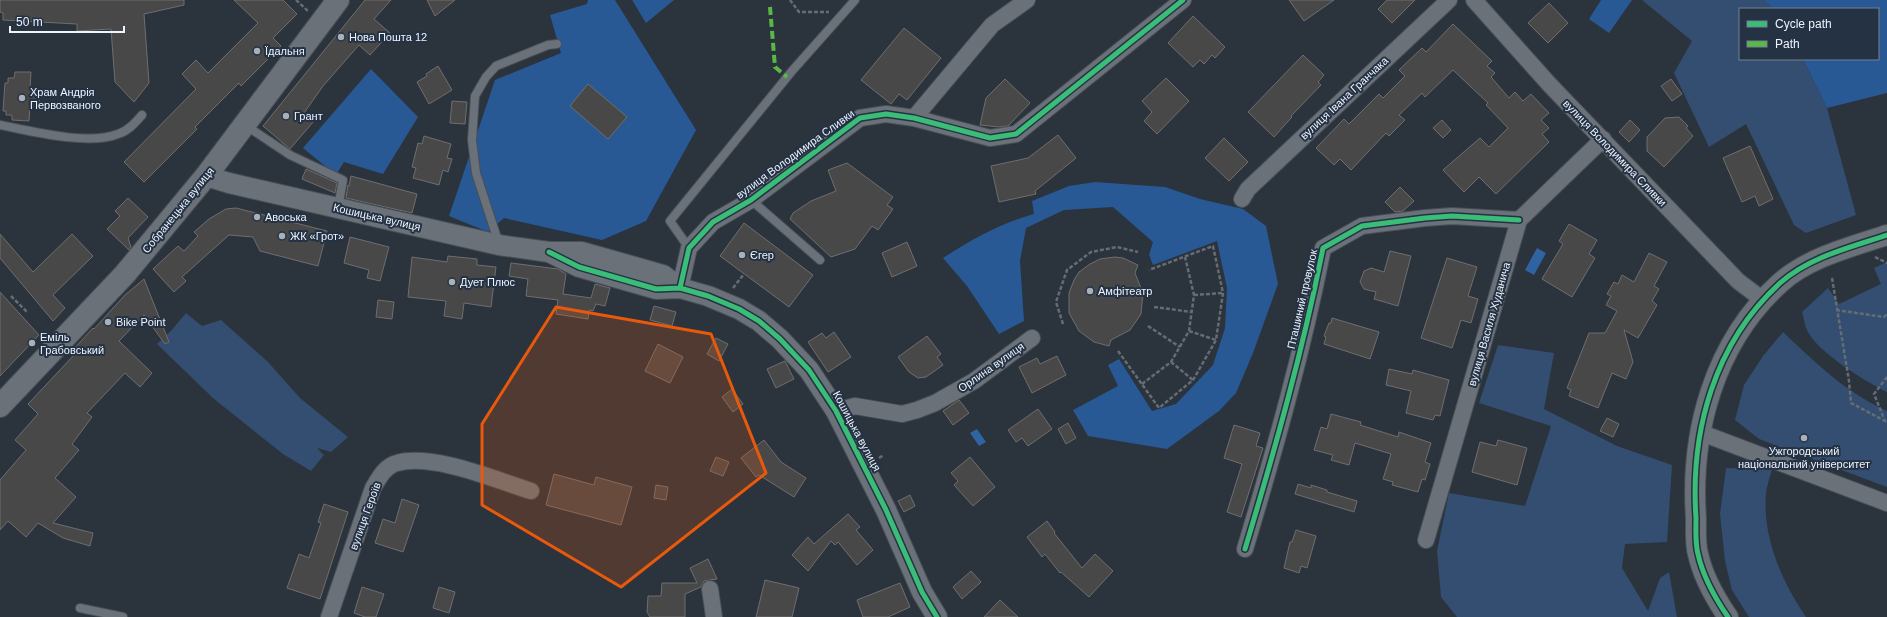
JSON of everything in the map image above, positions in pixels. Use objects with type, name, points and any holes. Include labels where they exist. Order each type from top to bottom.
[{"type":"main road","name":"Собранецька вулиця","points":[[0,406],[125,274],[206,176],[337,0]]},
{"type":"street","points":[[914,118],[992,25],[1027,0]]},
{"type":"street","name":"вулиця Володимира Сливки","points":[[689,248],[713,222],[751,200],[860,118],[886,114],[914,118],[990,138],[1016,134],[1183,0]]},
{"type":"street","name":"вулиця Івана Гранчака","points":[[1242,199],[1248,189],[1448,0]]},
{"type":"street","name":"вулиця Володимира Сливки","points":[[1474,0],[1549,84],[1603,138],[1738,281],[1763,300]]},
{"type":"street","name":"вулиця Василя Худанича","points":[[1426,540],[1519,220],[1603,138]]},
{"type":"street","name":"Кошицька вулиця","points":[[206,176],[228,184],[499,245],[550,252],[582,252],[663,275],[680,288],[708,296],[739,309],[759,321],[780,339],[809,370],[836,411],[886,510],[922,592],[937,617]]},
{"type":"street","name":"Пташиний провулок","points":[[1245,549],[1279,436],[1313,299],[1323,248],[1362,226],[1452,216],[1519,220]]},
{"type":"street","points":[[1728,617],[1714,597],[1698,554],[1694,496],[1699,432],[1706,404],[1720,368],[1742,327],[1763,300],[1781,282],[1803,268],[1831,254],[1887,235]]},
{"type":"street","points":[[680,288],[689,248]]},
{"type":"street","name":"Орлина вулиця","points":[[836,411],[855,406],[902,414],[917,410],[935,403],[974,381],[1032,338]]},
{"type":"street","points":[[1699,432],[1887,503]]},
{"type":"street","name":"вулиця Героїв","points":[[329,617],[373,488],[382,472],[396,463],[414,461],[456,466],[531,491]]},
{"type":"street","points":[[710,589],[714,617]]},
{"type":"lane","points":[[689,248],[670,221],[792,70],[855,0]]},
{"type":"lane","points":[[499,245],[476,173],[472,140],[475,96],[486,77],[496,66],[548,45],[557,44]]},
{"type":"lane","points":[[0,125],[47,134],[99,138],[118,134],[128,129],[142,116]]},
{"type":"lane","points":[[244,125],[290,155],[343,180],[338,208]]},
{"type":"lane","points":[[751,200],[820,260]]},
{"type":"lane","points":[[80,608],[123,617]]},
{"type":"path","points":[[296,0],[310,13]]},
{"type":"path","points":[[790,0],[799,12],[844,12]]},
{"type":"path","points":[[1118,351],[1159,408],[1193,380],[1216,340],[1224,293],[1213,246],[1149,270]]},
{"type":"path","points":[[1063,324],[1056,302],[1067,270],[1091,252],[1118,247],[1138,252]]},
{"type":"path","points":[[1142,384],[1171,362],[1189,331],[1194,295],[1185,257]]},
{"type":"path","points":[[1874,257],[1887,263]]},
{"type":"path","points":[[1832,278],[1836,310],[1848,374],[1851,403],[1886,422]]},
{"type":"path","points":[[1194,295],[1224,293]]},
{"type":"path","points":[[11,296],[28,313]]},
{"type":"path","points":[[1154,307],[1192,312]]},
{"type":"path","points":[[1836,310],[1886,318],[1887,314]]},
{"type":"path","points":[[1148,326],[1180,347]]},
{"type":"path","points":[[1189,331],[1216,340]]},
{"type":"path","points":[[1171,362],[1193,380]]},
{"type":"path","points":[[1886,422],[1874,394],[1887,377]]},
{"type":"highlighted area","points":[[556,307],[711,334],[766,473],[621,587],[482,505],[482,424]]},
{"type":"shaded area","points":[[588,0],[615,0],[696,130],[646,221],[602,240],[504,218],[488,232],[449,216],[495,80],[561,53],[550,15],[587,4]]},
{"type":"shaded area","points":[[632,0],[674,0],[646,23]]},
{"type":"shaded area","points":[[1601,0],[1632,0],[1609,33],[1589,19]]},
{"type":"shaded area","points":[[1642,0],[1763,0],[1773,8],[1739,8],[1739,60],[1803,60],[1827,108],[1856,215],[1806,233],[1794,225],[1746,124],[1709,147],[1674,73],[1692,41]]},
{"type":"shaded area","points":[[1763,0],[1887,0],[1887,93],[1827,108],[1803,60],[1879,60],[1879,8],[1773,8]]},
{"type":"shaded area","points":[[371,69],[418,117],[383,174],[344,162],[336,175],[303,148]]},
{"type":"shaded area","points":[[1095,182],[1165,187],[1200,199],[1243,209],[1266,226],[1278,284],[1253,353],[1236,393],[1219,411],[1167,449],[1088,436],[1073,410],[1118,386],[1108,365],[1119,359],[1152,411],[1176,404],[1213,365],[1225,328],[1227,288],[1217,241],[1153,265],[1149,255],[1153,242],[1113,207],[1064,210],[1026,228],[1020,261],[1024,321],[999,334],[967,286],[943,258],[987,232],[1034,214],[1032,201],[1069,186]]},
{"type":"shaded area","points":[[1537,248],[1546,253],[1534,275],[1525,270]]},
{"type":"shaded area","points":[[1887,262],[1887,392],[1855,374],[1820,347],[1807,330],[1802,312],[1828,288],[1839,304],[1881,284],[1874,268]]},
{"type":"shaded area","points":[[186,313],[202,326],[221,320],[267,361],[300,398],[348,437],[331,452],[317,448],[324,455],[311,471],[283,454],[214,399],[157,344],[171,331]]},
{"type":"shaded area","points":[[1783,332],[1844,386],[1857,395],[1887,411],[1887,487],[1759,439],[1735,420],[1744,385],[1763,356]]},
{"type":"shaded area","points":[[1498,345],[1554,353],[1544,409],[1617,446],[1672,465],[1667,542],[1625,544],[1622,568],[1648,611],[1660,578],[1669,572],[1677,617],[1457,617],[1441,597],[1437,551],[1449,493],[1525,506],[1551,426],[1479,403]]},
{"type":"shaded area","points":[[977,429],[986,442],[979,446],[970,433]]},
{"type":"shaded area","points":[[1726,468],[1772,469],[1766,490],[1767,526],[1782,574],[1806,617],[1749,617],[1732,590],[1725,561],[1720,514]]},
{"type":"building","points":[[0,0],[184,0],[184,5],[144,14],[149,83],[134,102],[115,82],[111,29],[77,31],[77,24],[3,20],[3,13],[0,12]]},
{"type":"building","points":[[234,0],[283,0],[297,14],[273,38],[281,46],[241,86],[239,83],[195,127],[197,129],[144,182],[124,162],[196,89],[182,74],[196,60],[208,73],[258,23]]},
{"type":"building","points":[[365,0],[391,0],[374,19],[390,33],[370,55],[359,45],[323,86],[304,113],[314,121],[290,149],[263,126]]},
{"type":"building","points":[[427,0],[455,0],[435,16]]},
{"type":"building","points":[[1289,0],[1334,0],[1304,21]]},
{"type":"building","points":[[1387,0],[1415,0],[1392,23],[1378,9]]},
{"type":"building","points":[[1549,3],[1568,23],[1548,43],[1528,23]]},
{"type":"building","points":[[1193,16],[1225,47],[1215,58],[1212,55],[1204,64],[1200,60],[1193,67],[1168,43]]},
{"type":"building","points":[[1453,24],[1492,61],[1487,66],[1495,73],[1491,77],[1509,98],[1515,92],[1523,101],[1531,94],[1549,113],[1541,120],[1549,128],[1542,134],[1549,142],[1496,194],[1479,177],[1464,192],[1443,170],[1480,138],[1489,147],[1508,128],[1486,105],[1488,103],[1453,70],[1425,97],[1422,93],[1399,115],[1405,120],[1389,136],[1386,133],[1351,170],[1340,159],[1334,165],[1316,148],[1344,119],[1349,124],[1379,94],[1383,98],[1405,76],[1399,70],[1422,48],[1426,52]]},
{"type":"building","points":[[904,28],[941,58],[907,100],[899,94],[891,104],[861,80]]},
{"type":"building","points":[[1303,55],[1324,75],[1318,82],[1321,85],[1291,116],[1292,117],[1274,137],[1248,112]]},
{"type":"building","points":[[438,66],[452,90],[429,104],[417,82],[427,76],[426,74]]},
{"type":"building","name":"Храм Андрія Первозваного","points":[[15,72],[31,72],[30,89],[40,89],[39,107],[30,106],[29,121],[12,120],[12,115],[6,115],[6,111],[3,111],[5,83],[8,83],[8,78],[14,78]]},
{"type":"building","points":[[1166,78],[1189,101],[1157,134],[1144,121],[1152,112],[1142,101]]},
{"type":"building","points":[[1005,79],[1030,103],[1008,126],[999,127],[980,125],[986,98]]},
{"type":"building","points":[[1671,79],[1682,94],[1672,101],[1661,86]]},
{"type":"building","points":[[588,84],[627,117],[608,139],[570,106]]},
{"type":"building","points":[[452,101],[467,102],[465,124],[450,123]]},
{"type":"building","points":[[1679,117],[1688,126],[1686,128],[1693,136],[1664,167],[1647,151],[1647,137],[1665,118]]},
{"type":"building","points":[[1442,120],[1451,130],[1443,138],[1433,128]]},
{"type":"building","points":[[1630,120],[1640,130],[1629,142],[1619,132]]},
{"type":"building","points":[[1058,135],[1076,158],[1035,191],[1036,194],[999,202],[991,166],[1028,158]]},
{"type":"building","points":[[424,136],[451,144],[447,158],[452,159],[448,172],[443,170],[439,185],[413,178],[416,168],[412,167],[418,143],[422,144]]},
{"type":"building","points":[[1224,138],[1248,162],[1229,181],[1205,158]]},
{"type":"building","points":[[1750,146],[1773,199],[1759,206],[1755,196],[1742,202],[1723,158]]},
{"type":"building","points":[[847,163],[893,197],[887,205],[893,209],[878,230],[872,226],[855,249],[831,257],[790,219],[793,213],[811,201],[836,191],[828,170]]},
{"type":"building","points":[[306,169],[337,183],[335,193],[302,179]]},
{"type":"building","points":[[351,176],[417,194],[412,213],[346,198]]},
{"type":"building","points":[[1400,187],[1414,201],[1403,211],[1395,212],[1385,202]]},
{"type":"building","points":[[128,198],[148,217],[128,238],[131,247],[129,250],[107,229],[120,216],[115,211]]},
{"type":"building","name":"ЖК «Грот»","points":[[236,208],[327,231],[318,266],[260,251],[253,237],[229,235],[182,277],[186,281],[174,292],[153,269],[178,246],[184,251],[198,236],[194,232],[209,219],[226,209]]},
{"type":"building","points":[[744,223],[813,275],[789,307],[720,256]]},
{"type":"building","points":[[1569,224],[1597,240],[1589,254],[1595,258],[1572,297],[1542,279],[1563,244],[1559,241]]},
{"type":"building","points":[[0,234],[33,272],[72,234],[93,256],[53,295],[65,308],[53,321],[0,258]]},
{"type":"building","points":[[350,237],[389,247],[380,281],[367,278],[369,270],[344,263]]},
{"type":"building","points":[[907,242],[917,266],[892,277],[882,253]]},
{"type":"building","points":[[1390,251],[1411,256],[1398,306],[1374,299],[1376,292],[1364,289],[1360,282],[1364,271],[1371,268],[1384,272]]},
{"type":"building","points":[[1649,253],[1667,262],[1654,286],[1659,289],[1652,301],[1657,305],[1638,338],[1624,330],[1633,362],[1626,379],[1612,373],[1598,408],[1569,396],[1571,390],[1567,388],[1589,333],[1605,333],[1617,311],[1606,305],[1611,296],[1607,294],[1614,282],[1618,284],[1622,275],[1634,282]]},
{"type":"building","name":"Дует Плюс","points":[[448,256],[477,259],[477,265],[496,267],[491,307],[464,303],[462,319],[444,316],[446,301],[408,297],[412,257],[447,262]]},
{"type":"building","points":[[1115,257],[1123,258],[1138,265],[1135,273],[1143,293],[1141,314],[1130,330],[1111,340],[1109,346],[1094,342],[1079,331],[1069,313],[1069,293],[1079,272],[1100,259]]},
{"type":"building","points":[[1447,258],[1477,267],[1468,296],[1478,299],[1471,323],[1461,320],[1452,348],[1421,338]]},
{"type":"building","points":[[511,263],[558,269],[566,274],[563,294],[591,298],[595,284],[610,288],[605,306],[596,304],[593,311],[589,310],[588,319],[556,314],[558,300],[526,296],[528,279],[509,276]]},
{"type":"building","points":[[144,279],[169,342],[165,344],[144,315],[119,341],[152,373],[140,387],[125,373],[87,413],[92,417],[72,444],[79,450],[55,478],[76,497],[53,523],[93,533],[90,546],[63,538],[38,523],[26,537],[8,521],[0,530],[0,480],[26,450],[15,440],[38,414],[28,404],[74,355],[71,352],[93,328],[94,329],[125,295]]},
{"type":"building","points":[[0,292],[39,335],[0,376]]},
{"type":"building","points":[[378,300],[394,302],[392,319],[376,317]]},
{"type":"building","points":[[654,306],[676,312],[672,326],[650,320]]},
{"type":"building","points":[[1332,318],[1379,332],[1370,359],[1324,344],[1326,337],[1324,336]]},
{"type":"building","points":[[834,332],[851,357],[828,372],[808,342],[822,333],[826,338]]},
{"type":"building","points":[[927,336],[941,354],[937,357],[943,365],[926,377],[918,378],[909,372],[898,357]]},
{"type":"building","points":[[716,338],[728,344],[719,361],[707,354]]},
{"type":"building","points":[[658,344],[683,357],[670,383],[645,371]]},
{"type":"building","points":[[1057,356],[1066,375],[1032,393],[1019,367],[1037,358],[1040,364]]},
{"type":"building","points":[[785,361],[794,379],[776,388],[767,369]]},
{"type":"building","points":[[1389,369],[1412,374],[1413,370],[1449,380],[1440,416],[1435,415],[1433,420],[1406,413],[1411,391],[1386,385]]},
{"type":"building","points":[[732,389],[743,404],[733,412],[722,397]]},
{"type":"building","points":[[959,400],[969,413],[953,425],[943,411]]},
{"type":"building","points":[[1038,409],[1052,429],[1028,446],[1022,438],[1016,442],[1008,430]]},
{"type":"building","points":[[1331,414],[1361,422],[1360,425],[1398,437],[1399,432],[1431,443],[1425,462],[1430,464],[1425,480],[1422,479],[1418,492],[1392,485],[1393,482],[1383,479],[1391,454],[1355,443],[1349,465],[1331,460],[1333,455],[1314,450],[1321,427],[1327,429]]},
{"type":"building","points":[[1607,418],[1619,424],[1613,437],[1600,431]]},
{"type":"building","points":[[1068,423],[1076,438],[1066,444],[1058,429]]},
{"type":"building","points":[[1234,425],[1260,433],[1256,446],[1263,448],[1241,517],[1227,512],[1242,464],[1224,458]]},
{"type":"building","points":[[764,440],[781,462],[806,478],[794,497],[759,475],[756,477],[741,458]]},
{"type":"building","points":[[1498,440],[1527,448],[1517,485],[1472,472],[1480,442],[1496,446]]},
{"type":"building","points":[[716,457],[729,462],[723,476],[710,471]]},
{"type":"building","points":[[970,457],[995,487],[973,506],[954,485],[958,481],[951,473]]},
{"type":"building","points":[[554,474],[594,485],[596,477],[632,487],[621,525],[546,505]]},
{"type":"building","points":[[1298,484],[1311,488],[1311,485],[1327,490],[1327,492],[1357,501],[1354,512],[1295,494]]},
{"type":"building","points":[[656,485],[668,487],[666,500],[654,498]]},
{"type":"building","points":[[910,495],[915,506],[904,512],[898,501]]},
{"type":"building","points":[[402,499],[419,505],[403,552],[375,543],[383,519],[395,523]]},
{"type":"building","points":[[324,504],[348,512],[320,599],[287,588],[299,554],[309,558],[321,523],[318,522]]},
{"type":"building","points":[[848,514],[860,527],[856,530],[873,550],[857,565],[838,542],[835,545],[831,541],[808,571],[792,555],[808,537],[814,544]]},
{"type":"building","points":[[1047,521],[1055,532],[1054,533],[1082,568],[1095,554],[1113,571],[1089,597],[1061,572],[1060,573],[1045,554],[1042,557],[1027,537]]},
{"type":"building","points":[[1296,530],[1316,536],[1307,568],[1301,566],[1299,573],[1284,568],[1290,542],[1292,542]]},
{"type":"building","points":[[708,559],[717,579],[704,581],[701,587],[685,594],[685,617],[650,617],[647,612],[648,596],[661,596],[662,583],[697,583],[690,568]]},
{"type":"building","points":[[971,571],[981,582],[962,599],[953,587]]},
{"type":"building","points":[[765,580],[799,588],[792,617],[756,617]]},
{"type":"building","points":[[900,583],[910,607],[888,617],[863,617],[857,600]]},
{"type":"building","points":[[362,587],[384,594],[376,617],[365,617],[354,613]]},
{"type":"building","points":[[439,587],[455,592],[449,613],[433,608]]},
{"type":"building","points":[[1000,600],[1018,617],[984,617]]},
{"type":"marked path","points":[[770,7],[775,67],[787,77]]},
{"type":"cycle path","points":[[680,288],[689,248],[713,222],[751,200],[860,118],[886,114],[914,118],[990,138],[1016,134],[1183,0]]},
{"type":"cycle path","points":[[1245,549],[1288,399],[1307,324],[1323,248],[1362,226],[1452,216],[1519,220]]},
{"type":"cycle path","points":[[1728,617],[1714,595],[1700,563],[1696,536],[1695,486],[1697,453],[1703,422],[1711,391],[1723,361],[1738,333],[1757,307],[1780,283],[1791,274],[1804,266],[1831,254],[1887,235]]},
{"type":"cycle path","points":[[549,252],[579,267],[656,289],[680,288],[708,296],[739,309],[759,321],[780,339],[809,370],[836,411],[886,510],[922,592],[937,617]]},
{"type":"place","name":"Нова Пошта 12","points":[[341,37]]},
{"type":"place","name":"Їдальня","points":[[257,51]]},
{"type":"place","name":"Храм Андрія Первозваного","points":[[22,98]]},
{"type":"place","name":"Грант","points":[[286,116]]},
{"type":"place","name":"Авоська","points":[[257,217]]},
{"type":"place","name":"ЖК «Грот»","points":[[282,236]]},
{"type":"place","name":"Єгер","points":[[742,255]]},
{"type":"place","name":"Дует Плюс","points":[[452,282]]},
{"type":"place","name":"Амфітеатр","points":[[1090,291]]},
{"type":"place","name":"Bike Point","points":[[108,322]]},
{"type":"place","name":"Еміль Грабовський","points":[[32,343]]},
{"type":"place","name":"Ужгородський національний університет","points":[[1804,438]]}]
